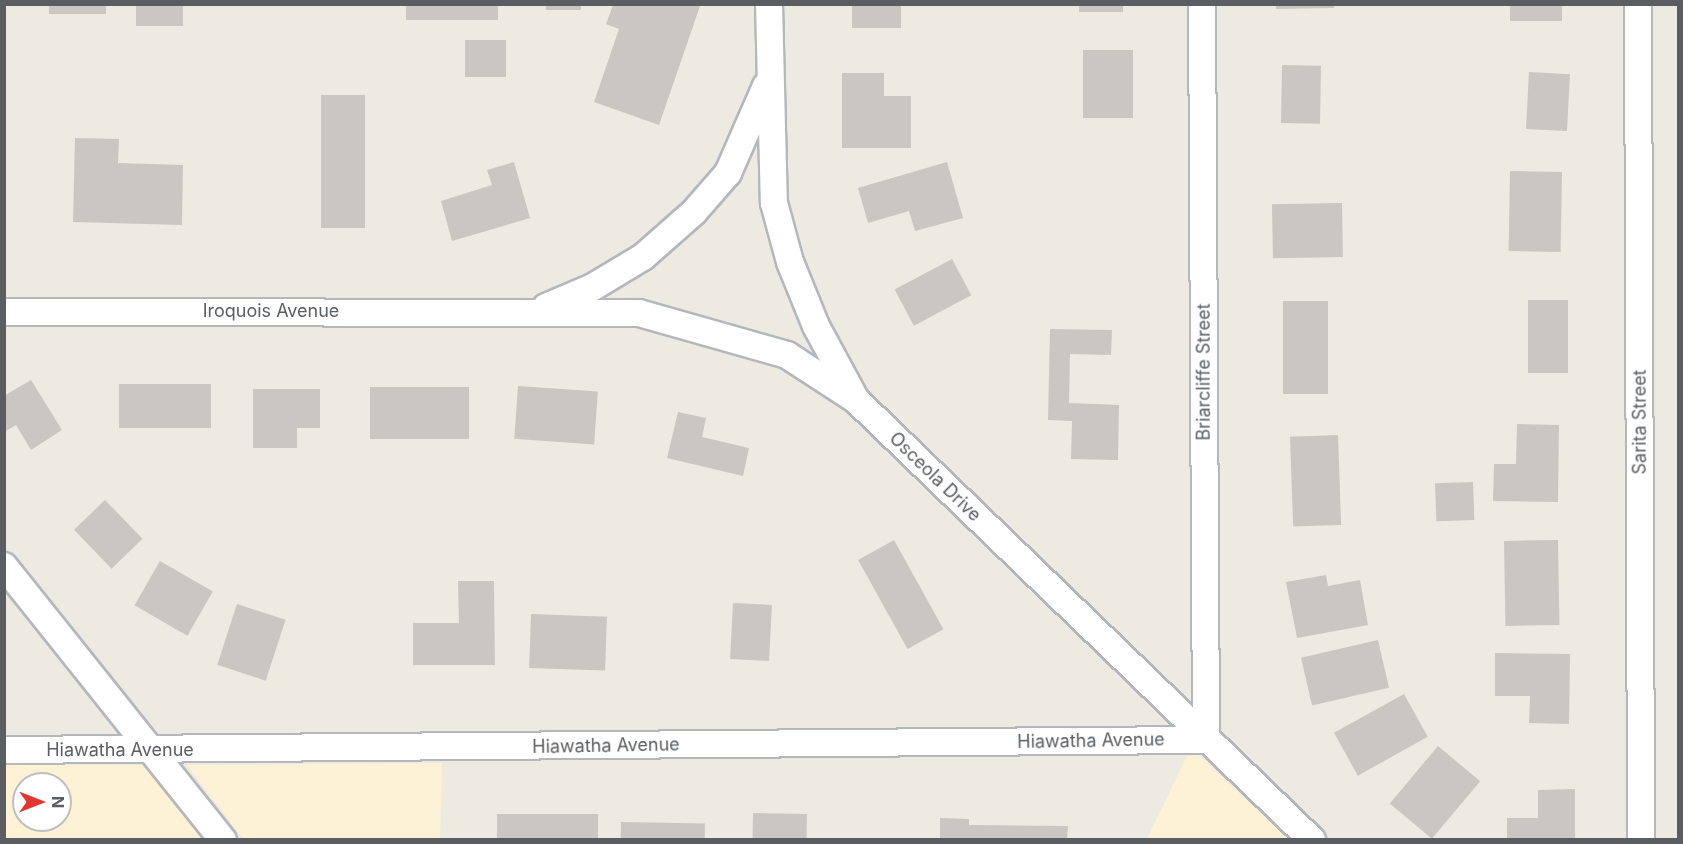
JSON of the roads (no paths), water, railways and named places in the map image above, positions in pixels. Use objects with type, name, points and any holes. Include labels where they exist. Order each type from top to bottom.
[{"type":"street","name":"Osceola Drive","points":[[769,4],[768,80],[774,203],[788,252],[816,326],[856,400],[1312,840]]},
{"type":"street","name":"Briarcliffe Street","points":[[1202,4],[1206,740]]},
{"type":"street","name":"Sarita Street","points":[[1638,4],[1641,840]]},
{"type":"street","name":"Iroquois Avenue","points":[[538,310],[593,286],[643,257],[694,212],[728,173],[768,80]]},
{"type":"street","name":"Iroquois Avenue","points":[[4,312],[538,310],[639,313],[708,330],[787,355],[856,400]]},
{"type":"street","points":[[4,566],[155,750],[222,840]]},
{"type":"street","name":"Hiawatha Avenue","points":[[4,750],[1206,740]]}]
